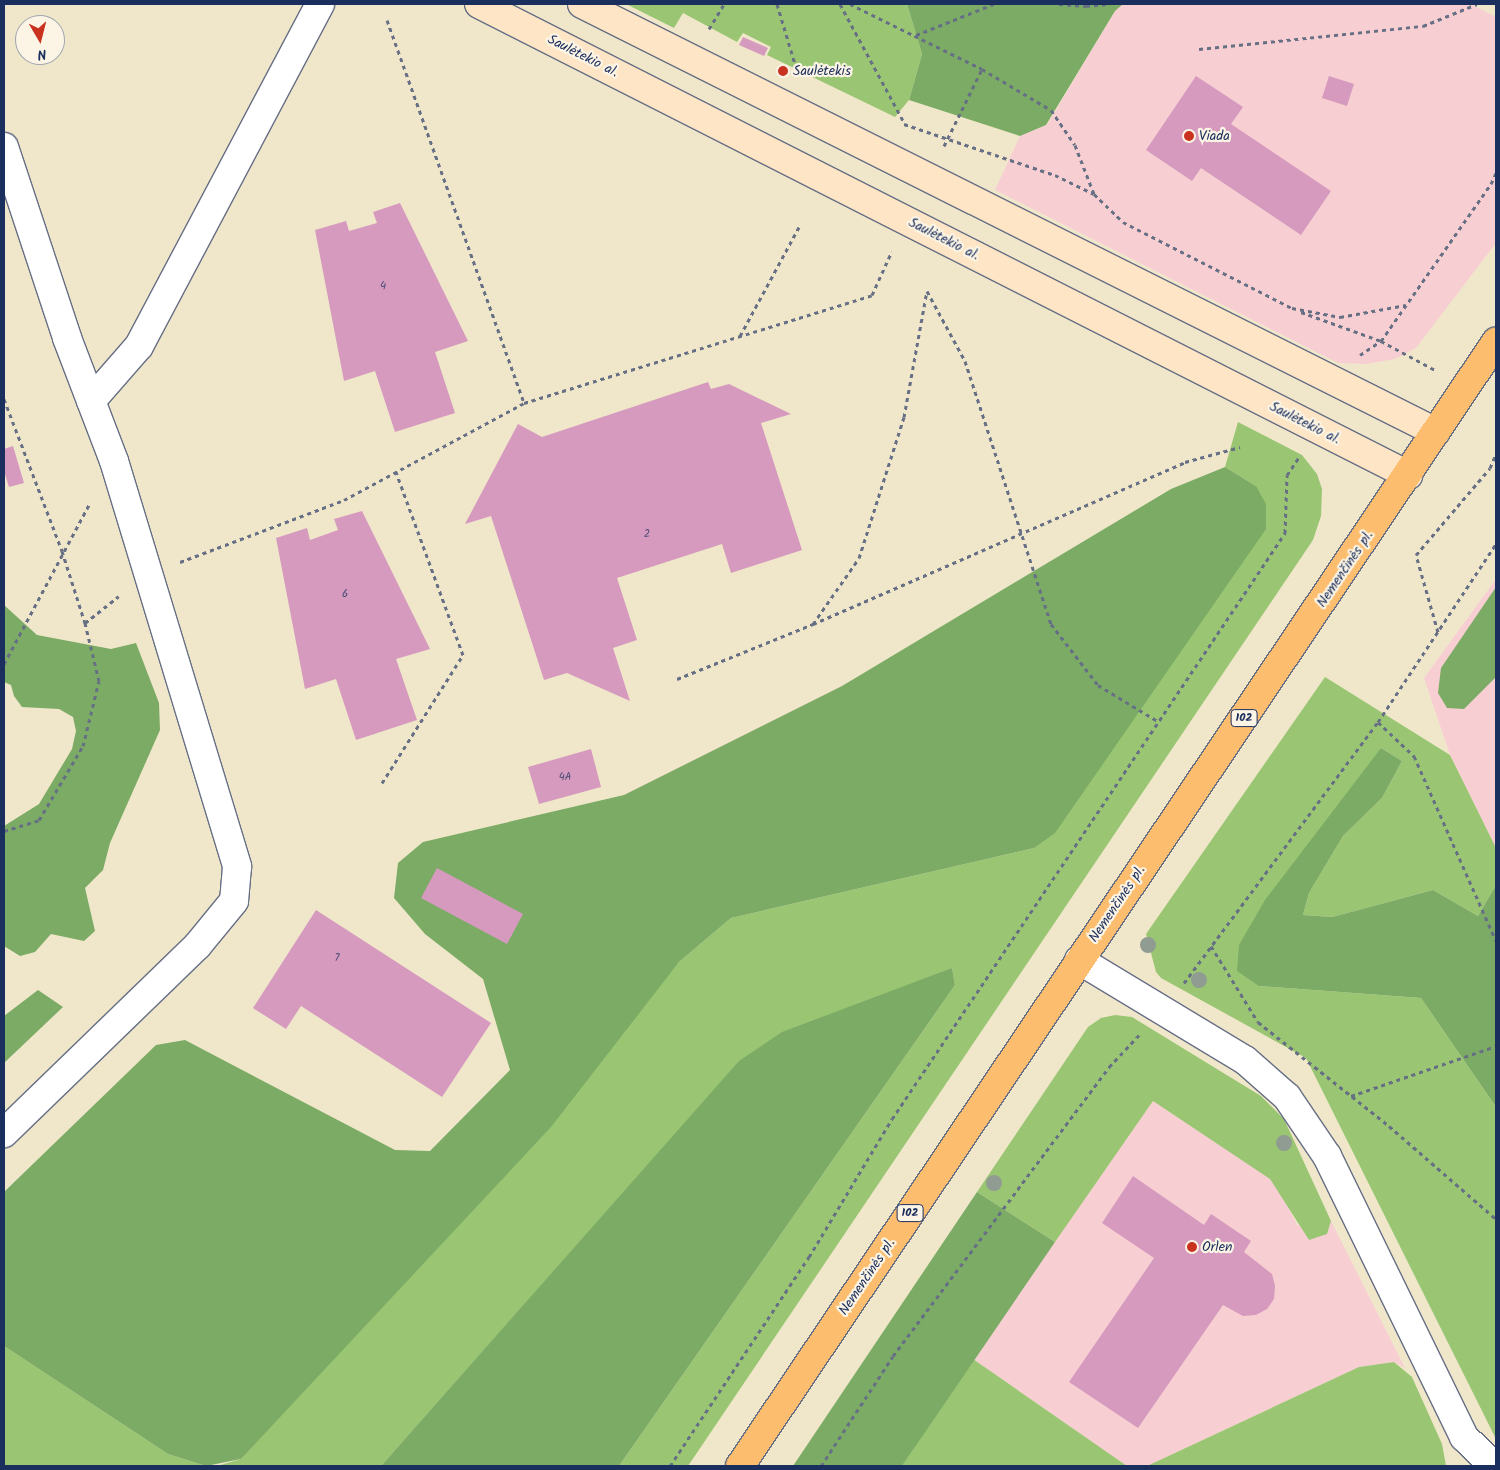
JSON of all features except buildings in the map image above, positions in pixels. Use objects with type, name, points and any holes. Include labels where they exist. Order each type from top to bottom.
[{"type":"main road","name":"Saulėtekio al.","points":[[479,4],[1408,475]]},
{"type":"main road","points":[[582,4],[1436,432]]},
{"type":"main road","name":"Nemenčinės pl.","points":[[740,1466],[1496,342]]},
{"type":"street","points":[[92,401],[138,346],[320,4]]},
{"type":"street","points":[[4,147],[67,338],[114,462],[229,834],[237,867],[234,901],[197,946],[4,1133]]},
{"type":"street","points":[[1079,960],[1245,1060],[1287,1097],[1327,1156],[1464,1437],[1494,1466]]},
{"type":"street","points":[[1463,1466],[1464,1437]]},
{"type":"path","points":[[715,36],[707,32],[724,4]]},
{"type":"path","points":[[777,4],[798,75]]},
{"type":"path","points":[[840,4],[906,125]]},
{"type":"path","points":[[850,4],[982,69],[1051,110],[1075,145],[1094,194]]},
{"type":"path","points":[[916,35],[994,4]]},
{"type":"path","points":[[1059,4],[1086,6],[1108,4]]},
{"type":"path","points":[[1199,49],[1423,26],[1477,4]]},
{"type":"path","points":[[387,20],[524,402]]},
{"type":"path","points":[[790,71],[807,79]]},
{"type":"path","points":[[897,121],[1056,175],[1094,194],[1123,222],[1292,308],[1381,341],[1467,386]]},
{"type":"path","points":[[1343,385],[1361,355],[1381,341],[1492,184],[1496,173]]},
{"type":"path","points":[[739,336],[799,228]]},
{"type":"path","points":[[85,623],[149,573],[344,500],[524,402],[872,295],[883,269]]},
{"type":"path","points":[[813,624],[859,558],[904,417],[927,291],[965,361],[1051,624],[1098,685],[1159,722]]},
{"type":"path","points":[[1292,308],[1340,317],[1406,305]]},
{"type":"path","points":[[4,399],[62,551],[85,623],[100,681],[83,746],[39,820],[4,831]]},
{"type":"path","points":[[670,1466],[809,1257],[892,1119],[1285,533],[1287,475],[1317,429]]},
{"type":"path","points":[[677,679],[813,624],[1185,462],[1240,447]]},
{"type":"path","points":[[1438,632],[1416,555],[1490,468],[1496,454]]},
{"type":"path","points":[[4,664],[62,551],[114,462]]},
{"type":"path","points":[[382,783],[463,655],[396,472]]},
{"type":"path","points":[[1378,722],[1414,756],[1496,941]]},
{"type":"path","points":[[1211,946],[1258,1022],[1351,1096],[1496,1219]]},
{"type":"path","points":[[1351,1096],[1496,1046]]},
{"type":"shaded area","points":[[1123,4],[1471,4],[1496,17],[1496,243],[1416,348],[1395,359],[1366,364],[1338,363],[995,190],[1020,136],[1047,125],[1115,11]]},
{"type":"shaded area","points":[[1496,579],[1496,848],[1450,755],[1424,678]]},
{"type":"shaded area","points":[[1153,1101],[1271,1179],[1282,1194],[1297,1225],[1327,1234],[1331,1221],[1405,1368],[1394,1362],[1359,1367],[1147,1466],[1127,1466],[973,1359]]},
{"type":"green space","points":[[626,4],[907,4],[922,54],[909,100],[895,117],[767,55],[771,47],[743,33],[737,42],[683,13],[674,28]]},
{"type":"green space","points":[[907,4],[1123,4],[1115,11],[1046,125],[1020,136],[909,100],[922,54]]},
{"type":"green space","points":[[1238,422],[1302,455],[1317,474],[1322,489],[1321,516],[1313,540],[688,1466],[619,1466],[955,985],[952,968],[740,1061],[381,1466],[217,1466],[241,1459],[679,962],[731,918],[1034,848],[1256,486],[1225,467]]},
{"type":"green space","points":[[1225,467],[1256,486],[1266,504],[1266,529],[1055,833],[1034,848],[731,918],[679,962],[551,1127],[241,1459],[206,1466],[168,1454],[4,1346],[4,1192],[156,1045],[185,1040],[395,1150],[430,1151],[510,1070],[483,979],[425,934],[394,898],[398,863],[423,842],[624,795],[842,686],[1171,489]]},
{"type":"green space","points":[[1496,587],[1496,677],[1464,709],[1447,708],[1438,693],[1441,668]]},
{"type":"green space","points":[[4,605],[37,635],[111,649],[136,643],[159,703],[160,730],[110,843],[103,870],[85,888],[95,931],[84,941],[51,934],[35,952],[20,956],[4,946],[4,826],[39,804],[72,749],[76,731],[73,717],[59,709],[22,707],[14,696],[11,685],[4,682]]},
{"type":"green space","points":[[1325,677],[1450,755],[1496,848],[1496,885],[1478,916],[1433,890],[1332,917],[1303,915],[1309,893],[1343,836],[1382,798],[1402,761],[1381,748],[1259,986],[1421,998],[1496,1107],[1496,1439],[1306,1058],[1161,978],[1156,972],[1146,934]]},
{"type":"green space","points":[[1381,748],[1402,761],[1382,798],[1343,836],[1309,893],[1303,915],[1332,917],[1433,890],[1478,916],[1496,885],[1496,1107],[1421,998],[1259,986],[1237,971],[1239,945],[1265,900]]},
{"type":"green space","points":[[952,968],[955,985],[619,1466],[381,1466],[739,1061],[782,1032]]},
{"type":"green space","points":[[38,990],[63,1007],[4,1063],[4,1016]]},
{"type":"green space","points":[[1115,1015],[1132,1017],[1261,1096],[1284,1119],[1331,1221],[1327,1234],[1309,1240],[1270,1179],[1153,1101],[1055,1242],[977,1192],[1088,1027],[1101,1018]]},
{"type":"green space","points":[[977,1192],[1055,1242],[902,1466],[793,1466]]},
{"type":"green space","points":[[4,1346],[168,1454],[206,1466],[4,1466]]},
{"type":"green space","points":[[973,1359],[1127,1466],[902,1466]]},
{"type":"green space","points":[[1394,1362],[1412,1377],[1442,1444],[1446,1466],[1147,1466],[1359,1367]]},
{"type":"place","name":"Saulėtekis","points":[[783,71]]},
{"type":"place","name":"Viada","points":[[1189,136]]},
{"type":"place","name":"Orlen","points":[[1192,1247]]}]
